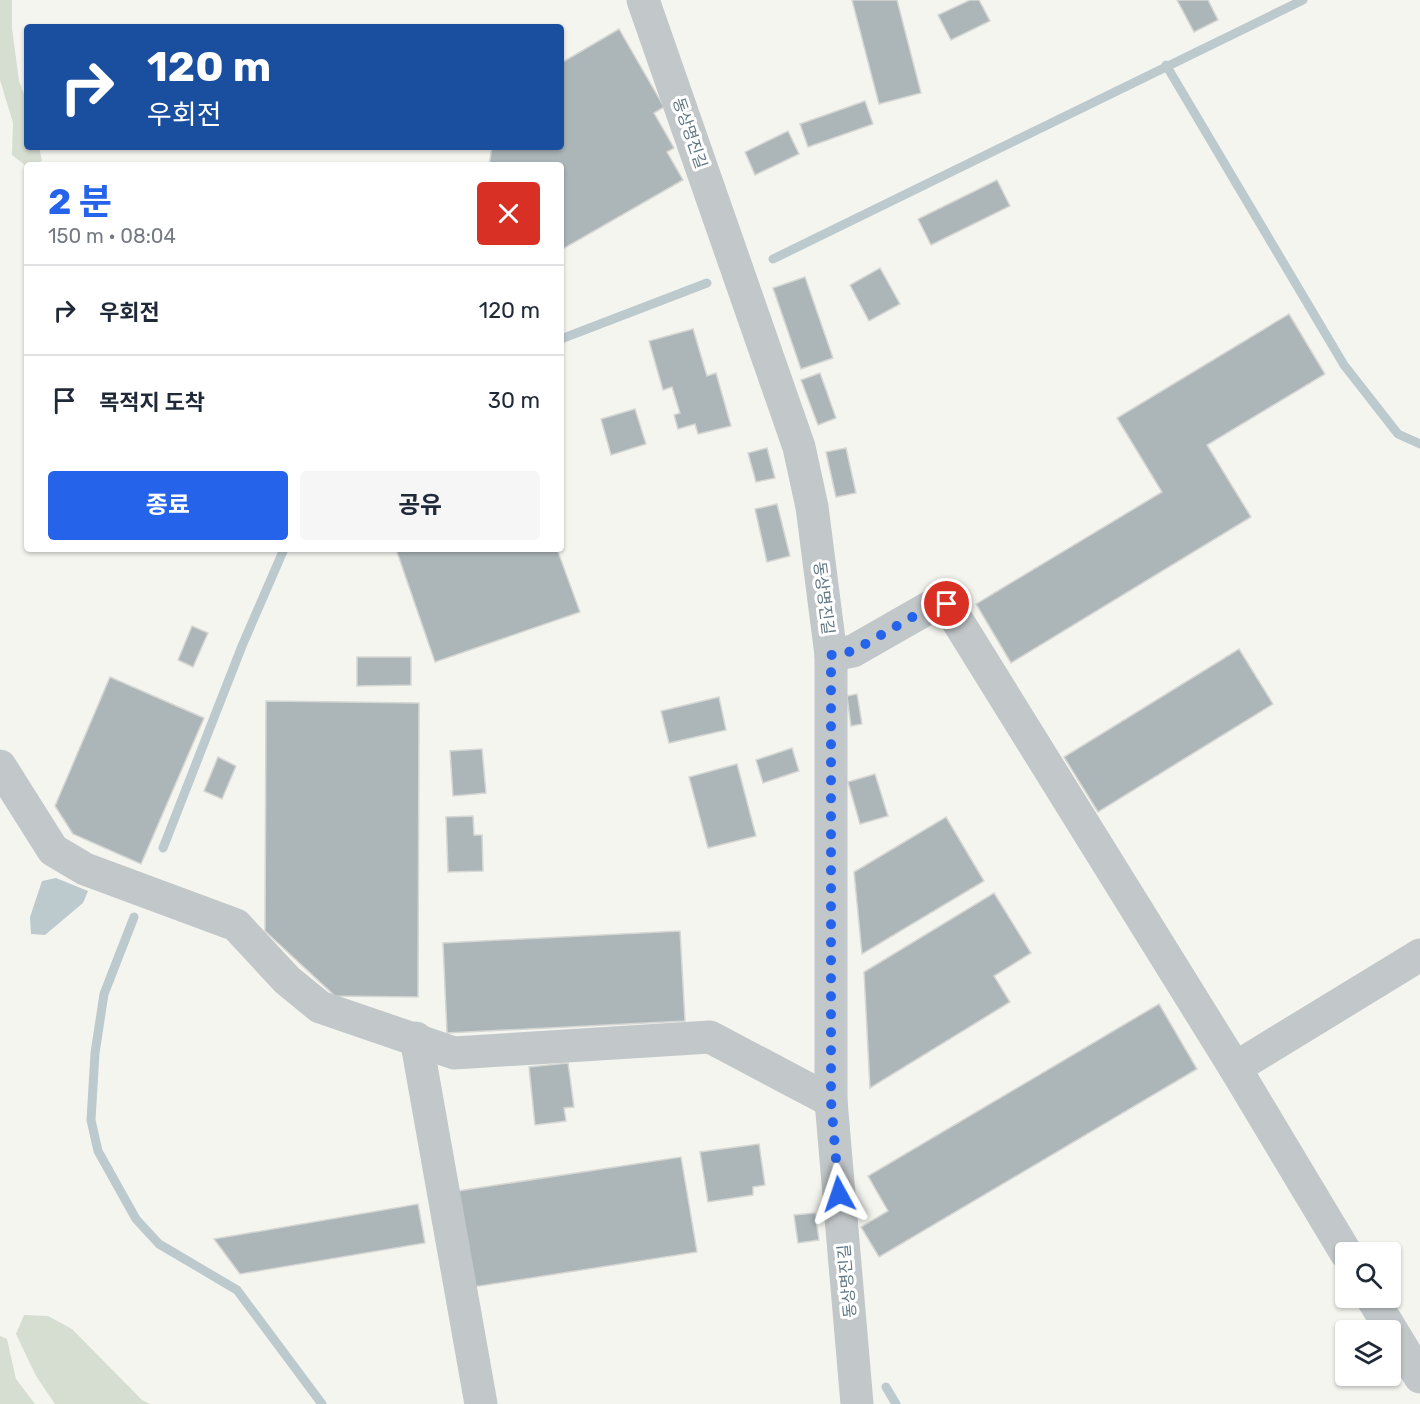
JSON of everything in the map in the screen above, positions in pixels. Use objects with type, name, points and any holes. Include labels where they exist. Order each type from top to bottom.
[{"type":"street","name":"동상명진길","points":[[643,0],[799,447],[812,507],[831,655],[831,1101],[857,1404]]},
{"type":"street","points":[[831,655],[853,651],[930,607],[947,604],[1235,1068],[1339,1242]]},
{"type":"street","points":[[0,766],[53,850],[85,869],[236,925],[287,980],[320,1007],[416,1038],[454,1053],[710,1037],[831,1101]]},
{"type":"street","points":[[1235,1068],[1420,955]]},
{"type":"street","points":[[416,1038],[481,1404]]},
{"type":"street","points":[[1378,1308],[1420,1377]]},
{"type":"shaded area","points":[[0,0],[12,0],[12,28],[19,81],[24,94],[24,150],[40,150],[42,161],[24,162],[24,164],[12,155],[13,123],[0,80]]},
{"type":"shaded area","points":[[56,878],[88,891],[83,903],[45,935],[31,934],[30,917],[42,881]]},
{"type":"shaded area","points":[[24,1315],[48,1316],[72,1329],[142,1400],[150,1404],[55,1404],[36,1376],[16,1334]]},
{"type":"shaded area","points":[[0,1336],[7,1339],[16,1379],[35,1404],[0,1404]]},
{"type":"building","points":[[852,0],[897,0],[921,93],[879,104]]},
{"type":"building","points":[[970,0],[979,0],[990,21],[951,40],[938,15]]},
{"type":"building","points":[[1177,0],[1208,0],[1218,20],[1194,32]]},
{"type":"building","points":[[619,29],[664,107],[654,113],[674,148],[667,152],[683,180],[564,248],[564,162],[490,162],[492,150],[564,150],[564,61]]},
{"type":"building","points":[[865,101],[873,124],[808,147],[800,124]]},
{"type":"building","points":[[788,131],[799,154],[755,175],[745,152]]},
{"type":"building","points":[[997,180],[1010,206],[931,245],[918,219]]},
{"type":"building","points":[[880,268],[900,304],[869,321],[850,285]]},
{"type":"building","points":[[805,277],[833,358],[801,369],[773,288]]},
{"type":"building","points":[[1289,314],[1325,374],[1207,445],[1251,517],[1011,663],[976,604],[1162,492],[1117,418]]},
{"type":"building","points":[[693,329],[707,376],[716,373],[731,426],[698,434],[695,424],[678,429],[674,415],[680,413],[672,387],[663,390],[649,341]]},
{"type":"building","points":[[820,373],[836,418],[818,425],[801,380]]},
{"type":"building","points":[[635,409],[646,444],[611,455],[601,419]]},
{"type":"building","points":[[767,448],[775,478],[756,482],[748,453]]},
{"type":"building","points":[[846,448],[856,493],[836,497],[826,452]]},
{"type":"building","points":[[777,504],[790,556],[767,562],[755,509]]},
{"type":"building","points":[[397,552],[558,552],[580,612],[435,662]]},
{"type":"building","points":[[192,626],[208,633],[193,667],[178,660]]},
{"type":"building","points":[[1239,649],[1273,704],[1098,812],[1064,757]]},
{"type":"building","points":[[357,657],[411,657],[411,685],[357,686]]},
{"type":"building","points":[[110,677],[204,718],[141,864],[73,834],[55,806]]},
{"type":"building","points":[[857,694],[862,724],[851,726],[847,696]]},
{"type":"building","points":[[719,697],[726,730],[669,743],[661,711]]},
{"type":"building","points":[[266,701],[419,703],[418,997],[335,996],[265,931]]},
{"type":"building","points":[[792,748],[799,771],[763,783],[756,760]]},
{"type":"building","points":[[482,749],[486,793],[453,796],[450,751]]},
{"type":"building","points":[[218,757],[236,766],[222,799],[204,791]]},
{"type":"building","points":[[737,764],[756,836],[708,848],[689,777]]},
{"type":"building","points":[[875,774],[888,816],[860,824],[848,782]]},
{"type":"building","points":[[473,816],[474,835],[482,835],[483,871],[448,872],[446,817]]},
{"type":"building","points":[[946,817],[984,881],[862,954],[854,872]]},
{"type":"building","points":[[994,893],[1031,953],[994,976],[1010,1002],[870,1088],[864,972]]},
{"type":"building","points":[[680,931],[685,1021],[447,1033],[443,943]]},
{"type":"building","points":[[1159,1004],[1197,1069],[879,1257],[861,1227],[888,1211],[868,1176]]},
{"type":"building","points":[[568,1063],[574,1107],[564,1108],[566,1121],[535,1125],[529,1067]]},
{"type":"building","points":[[759,1144],[765,1185],[753,1187],[753,1195],[708,1202],[700,1152]]},
{"type":"building","points":[[681,1157],[697,1252],[473,1287],[458,1191]]},
{"type":"building","points":[[418,1204],[425,1243],[240,1274],[214,1239]]},
{"type":"building","points":[[815,1213],[819,1240],[798,1243],[794,1215]]},
{"type":"waterway","points":[[773,259],[1303,0]]},
{"type":"waterway","points":[[1166,65],[1344,365],[1398,434],[1420,444]]},
{"type":"waterway","points":[[564,338],[707,283]]},
{"type":"waterway","points":[[163,848],[242,646],[283,552]]},
{"type":"waterway","points":[[134,917],[104,994],[95,1053],[91,1120],[98,1151],[136,1219],[159,1244],[237,1290],[322,1404]]},
{"type":"waterway","points":[[886,1387],[896,1404]]},
{"type":"route","points":[[839,1194],[831,1101],[831,655],[853,651],[930,607],[947,604]]}]
